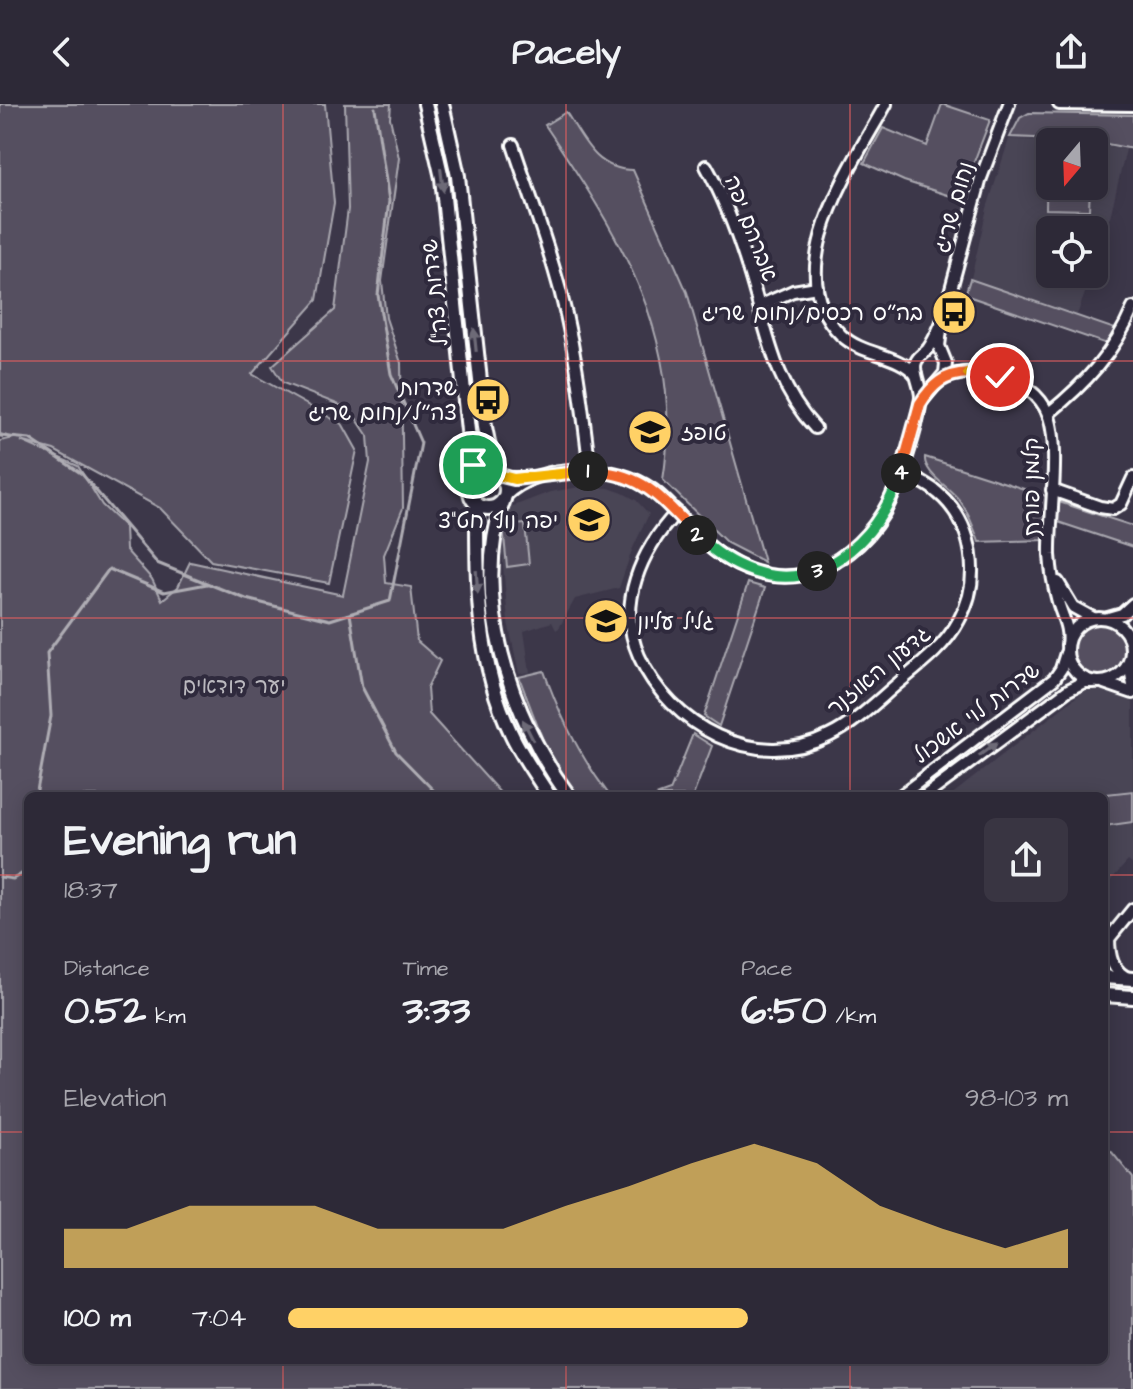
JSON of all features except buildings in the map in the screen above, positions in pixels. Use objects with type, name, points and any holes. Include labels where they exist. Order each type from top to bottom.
[{"type":"main road","name":"שדרות צה\"ל","points":[[425,104],[442,178],[473,479]]},
{"type":"main road","name":"שדרות צה\"ל","points":[[442,104],[458,176],[485,427],[495,473]]},
{"type":"main road","points":[[547,792],[511,734],[486,660],[476,583],[477,504],[469,490],[473,479],[483,472],[495,473],[505,482],[505,497],[495,528],[491,558],[502,656],[526,727],[567,792]]},
{"type":"main road","points":[[477,504],[491,508],[499,505],[505,497]]},
{"type":"main road","points":[[1108,977],[1133,979]]},
{"type":"main road","points":[[1108,995],[1133,997]]},
{"type":"street","points":[[886,104],[825,222],[817,256],[817,287],[821,305],[841,335],[872,354],[910,368],[928,383],[939,381]]},
{"type":"street","name":"נחום שריג","points":[[943,358],[939,342],[942,322],[981,178],[1009,104]]},
{"type":"street","points":[[1059,104],[1133,105]]},
{"type":"street","points":[[513,145],[555,270],[564,308],[590,471]]},
{"type":"street","name":"אברהם יפה","points":[[706,166],[737,237],[769,346],[784,384],[815,428]]},
{"type":"street","name":"אברהם יפה","points":[[759,306],[787,293],[817,287]]},
{"type":"street","points":[[1048,414],[1078,390],[1104,360],[1129,327],[1133,308]]},
{"type":"street","name":"נחום שריג","points":[[921,355],[930,346],[942,322]]},
{"type":"street","points":[[891,359],[933,352],[943,358],[946,370],[920,404]]},
{"type":"street","points":[[495,473],[514,479],[590,471],[613,473],[640,482],[665,500],[703,541],[730,561],[773,577],[801,576],[827,566],[861,542],[885,510],[901,472],[920,404],[915,365],[921,355]]},
{"type":"street","name":"קלמן פורת","points":[[943,358],[975,373]]},
{"type":"street","name":"קלמן פורת","points":[[939,381],[954,374],[1000,377],[1021,385],[1038,398],[1048,414],[1053,443],[1050,553],[1054,588],[1068,629],[1066,649]]},
{"type":"street","name":"גדעון האוזנר","points":[[677,512],[650,545],[633,590],[631,628],[636,651],[647,673],[662,694],[682,713],[721,738],[750,748],[796,748],[843,728],[924,662],[945,641],[960,619],[969,596],[971,551],[954,510],[940,494],[922,481],[901,472]]},
{"type":"street","points":[[505,497],[521,483],[540,477]]},
{"type":"street","points":[[1052,490],[1113,509],[1121,504],[1133,478]]},
{"type":"street","name":"קלמן פורת","points":[[1050,553],[1068,601],[1079,612],[1099,618]]},
{"type":"street","points":[[1133,604],[1119,615],[1099,618],[1076,627],[1066,649],[1075,672],[1133,693]]},
{"type":"street","points":[[1099,618],[1122,628],[1130,641],[1133,685]]},
{"type":"street","name":"שדרות לוי אשכול","points":[[905,792],[1054,679],[1063,666],[1066,649]]},
{"type":"street","points":[[1096,682],[1117,677],[1131,651]]},
{"type":"street","name":"שדרות לוי אשכול","points":[[930,792],[1068,690],[1081,683],[1096,682]]},
{"type":"street","points":[[1108,941],[1133,909]]},
{"type":"street","points":[[1108,946],[1114,967],[1120,974],[1133,979]]},
{"type":"shaded area","points":[[1009,139],[1036,140],[1036,200],[1108,200],[1108,146],[1126,149],[1108,223],[1108,216],[1036,216],[1036,288],[1087,288],[1077,315],[971,278],[987,208]]},
{"type":"shaded area","points":[[580,487],[609,488],[623,493],[636,500],[649,514],[619,588],[575,599],[556,630],[552,622],[524,631],[530,672],[519,674],[508,622],[500,530],[511,507],[550,492]]},
{"type":"shaded area","points":[[1085,690],[1105,690],[1133,702],[1133,865],[1128,861],[1108,884],[1108,792],[955,792]]},
{"type":"green space","name":"יער דודאים","points":[[0,104],[325,104],[334,203],[317,300],[252,374],[343,425],[357,450],[329,583],[211,561],[160,508],[54,450],[21,441],[78,466],[102,505],[125,527],[126,550],[152,579],[162,600],[178,587],[190,562],[343,595],[370,462],[368,436],[350,409],[283,383],[272,366],[335,310],[348,209],[345,104],[391,104],[390,118],[399,158],[382,281],[386,318],[401,363],[403,508],[384,555],[386,583],[411,587],[417,641],[440,661],[427,688],[429,714],[499,792],[24,792],[24,1364],[1108,1364],[1108,1150],[1133,1178],[1133,1389],[0,1389],[0,441],[14,438],[0,434]]},
{"type":"green space","points":[[942,104],[990,120],[963,200],[904,181],[864,163],[883,128],[927,146]]},
{"type":"green space","points":[[566,112],[585,143],[600,159],[620,169],[633,170],[687,292],[764,562],[727,543],[663,480],[668,429],[665,381],[656,335],[641,291],[621,249],[573,166],[545,125]]},
{"type":"green space","points":[[1029,113],[1133,115],[1133,149],[1108,144],[1108,128],[1036,128],[1036,138],[1010,137],[1020,118]]},
{"type":"green space","points":[[1046,200],[1089,200],[1089,210],[1046,209]]},
{"type":"green space","points":[[970,279],[1115,329],[1107,344],[965,295]]},
{"type":"green space","points":[[925,457],[1046,496],[1045,540],[979,542],[963,506],[928,469]]},
{"type":"green space","points":[[1059,502],[1133,526],[1133,547],[1058,522]]},
{"type":"green space","points":[[525,524],[529,564],[507,567],[503,526]]},
{"type":"green space","points":[[748,583],[765,588],[719,726],[704,716]]},
{"type":"green space","points":[[1099,623],[1118,631],[1126,650],[1118,669],[1099,677],[1080,669],[1072,650],[1080,631]]},
{"type":"green space","points":[[544,671],[572,736],[607,792],[573,792],[546,748],[519,677]]},
{"type":"green space","points":[[693,734],[712,746],[695,792],[667,792]]},
{"type":"green space","points":[[1133,791],[1133,822],[1108,825],[1108,794]]},
{"type":"waterway","points":[[0,436],[30,439],[82,474],[157,563],[246,599],[330,620],[390,601],[421,443],[391,374],[378,295],[389,201],[375,108]]},
{"type":"waterway","points":[[37,792],[51,716],[47,653],[109,569],[164,592],[207,584]]},
{"type":"waterway","points":[[350,614],[362,687],[396,752],[435,792]]},
{"type":"waterway","points":[[0,877],[13,879],[24,872]]},
{"type":"place","name":"בה״ס רכסים/נחום שריג","points":[[954,312]]},
{"type":"place","name":"שדרות צה״ל/נחום שריג","points":[[488,400]]},
{"type":"place","name":"טופז","points":[[650,432]]},
{"type":"place","name":"יפה נוף חט\"צ","points":[[589,520]]},
{"type":"place","name":"גליל עליון","points":[[606,621]]},
{"type":"route","points":[[473,465],[473,479],[488,471],[514,479],[584,470],[627,477],[659,495],[689,528],[730,561],[773,577],[801,576],[840,559],[861,542],[878,521],[897,486],[920,404],[929,390],[951,375],[975,373],[1000,377]]}]
